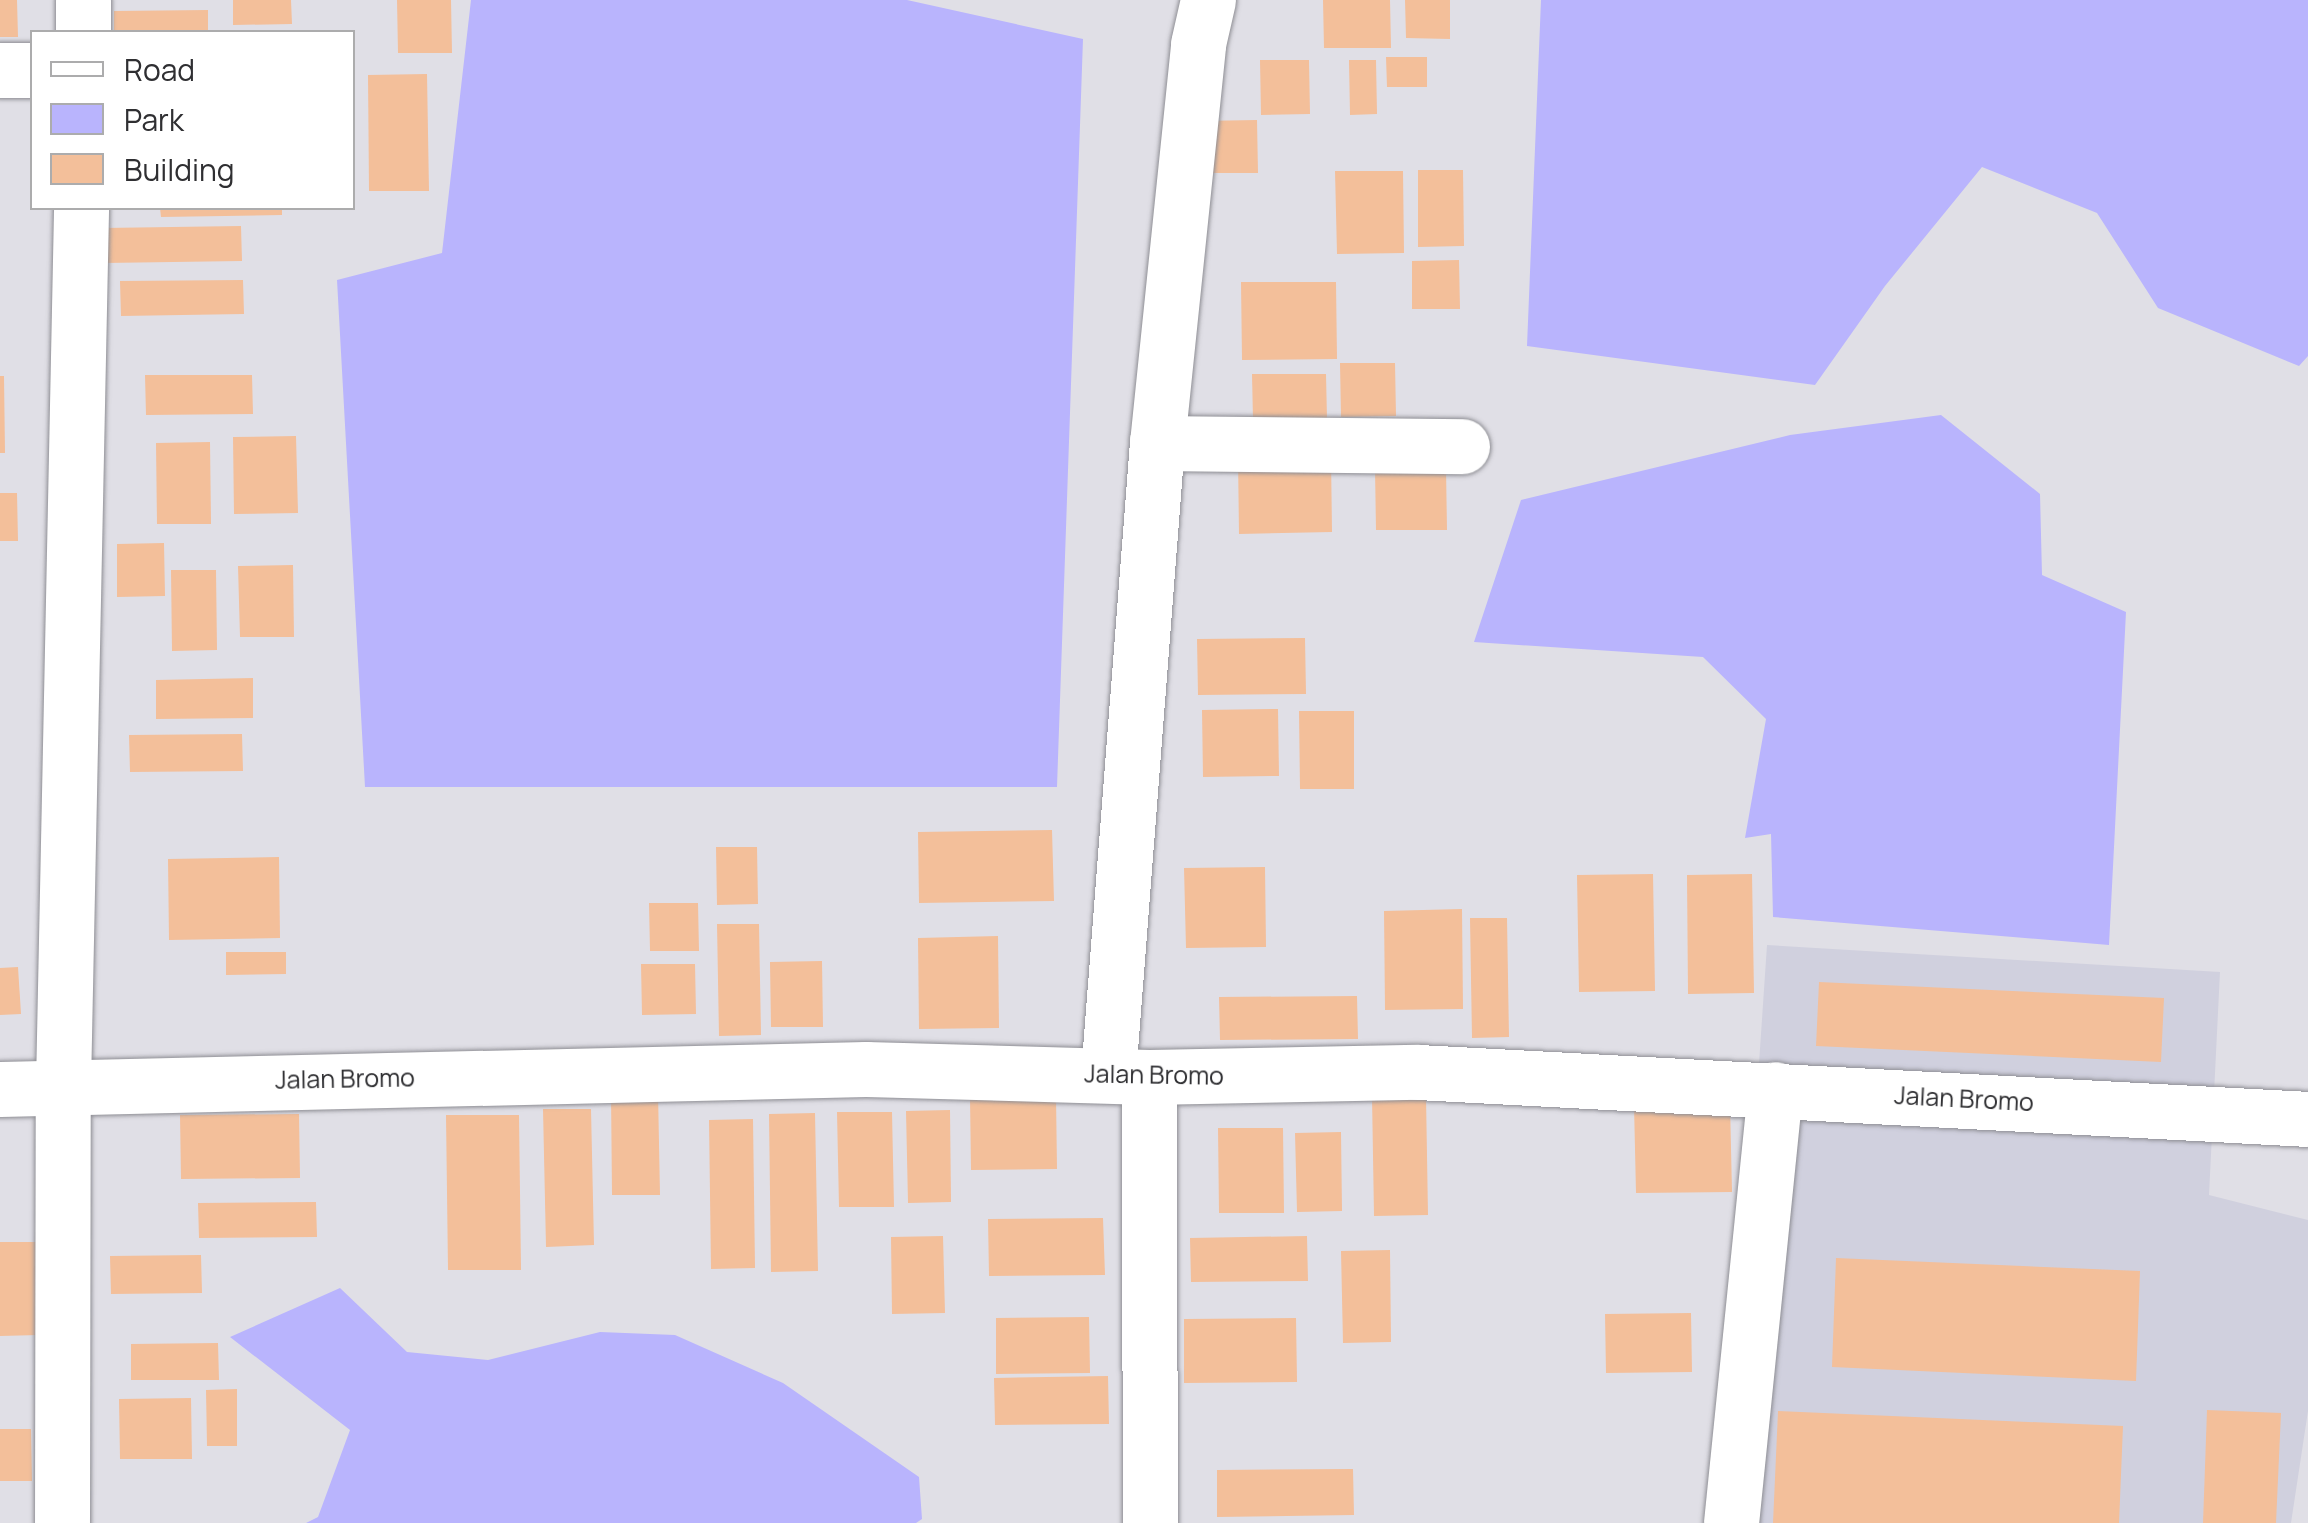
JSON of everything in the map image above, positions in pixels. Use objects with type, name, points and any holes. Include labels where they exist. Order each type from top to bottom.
[{"type":"street","points":[[83,0],[83,30]]},
{"type":"street","points":[[1150,1523],[1129,1076],[1157,443],[1198,44],[1208,0]]},
{"type":"street","points":[[0,70],[30,70]]},
{"type":"street","points":[[62,1523],[62,1085],[81,210]]},
{"type":"street","points":[[1157,443],[1462,446]]},
{"type":"street","name":"Jalan Bromo","points":[[0,1089],[866,1069],[1129,1076],[1418,1072],[2308,1119]]},
{"type":"street","points":[[1731,1523],[1775,1089]]},
{"type":"shaded area","points":[[1767,945],[2220,972],[2209,1195],[2308,1220],[2308,1411],[2291,1523],[1728,1523]]},
{"type":"green space","points":[[471,0],[907,0],[1083,39],[1057,787],[365,787],[337,280],[442,253]]},
{"type":"green space","points":[[1541,0],[2308,0],[2308,356],[2299,366],[2158,308],[2097,213],[1982,167],[1885,286],[1815,385],[1527,346]]},
{"type":"green space","points":[[1941,415],[2040,494],[2042,575],[2126,612],[2109,945],[1773,917],[1771,834],[1745,838],[1766,719],[1703,657],[1474,642],[1521,500],[1790,435]]},
{"type":"green space","points":[[340,1288],[407,1352],[488,1360],[600,1332],[675,1335],[783,1383],[919,1477],[922,1519],[916,1523],[306,1523],[318,1517],[350,1430],[230,1337]]},
{"type":"building","points":[[0,0],[17,0],[18,37],[0,37]]},
{"type":"building","points":[[233,0],[291,0],[292,24],[233,25]]},
{"type":"building","points":[[397,0],[451,0],[452,53],[398,53]]},
{"type":"building","points":[[1323,0],[1390,0],[1391,48],[1324,48]]},
{"type":"building","points":[[1405,0],[1450,0],[1450,39],[1406,38]]},
{"type":"building","points":[[208,10],[208,30],[114,30],[114,11]]},
{"type":"building","points":[[1386,57],[1427,57],[1427,87],[1387,87]]},
{"type":"building","points":[[1260,60],[1309,60],[1310,114],[1261,115]]},
{"type":"building","points":[[1349,60],[1376,60],[1377,114],[1350,115]]},
{"type":"building","points":[[427,74],[429,191],[369,191],[368,75]]},
{"type":"building","points":[[1257,120],[1258,173],[1201,173],[1200,121]]},
{"type":"building","points":[[1418,170],[1463,170],[1464,246],[1418,247]]},
{"type":"building","points":[[1335,171],[1403,171],[1404,253],[1337,254]]},
{"type":"building","points":[[160,210],[282,210],[282,215],[161,217]]},
{"type":"building","points":[[241,226],[242,261],[104,263],[103,228]]},
{"type":"building","points":[[1459,260],[1460,309],[1412,309],[1412,261]]},
{"type":"building","points":[[243,280],[244,314],[121,316],[120,281]]},
{"type":"building","points":[[1241,282],[1336,282],[1337,359],[1242,360]]},
{"type":"building","points":[[1340,363],[1395,363],[1396,416],[1341,417]]},
{"type":"building","points":[[1252,374],[1326,374],[1327,419],[1253,420]]},
{"type":"building","points":[[145,375],[252,375],[253,414],[146,415]]},
{"type":"building","points":[[0,376],[4,376],[5,453],[0,453]]},
{"type":"building","points":[[296,436],[298,513],[234,514],[233,437]]},
{"type":"building","points":[[210,442],[211,524],[157,524],[156,443]]},
{"type":"building","points":[[1331,456],[1332,532],[1239,534],[1238,457]]},
{"type":"building","points":[[1446,468],[1447,530],[1376,530],[1375,469]]},
{"type":"building","points":[[0,493],[17,493],[18,541],[0,541]]},
{"type":"building","points":[[164,543],[165,596],[117,597],[117,544]]},
{"type":"building","points":[[293,565],[294,637],[240,637],[238,566]]},
{"type":"building","points":[[171,570],[216,570],[217,650],[172,651]]},
{"type":"building","points":[[1305,638],[1306,694],[1198,695],[1197,639]]},
{"type":"building","points":[[253,678],[253,718],[156,719],[156,680]]},
{"type":"building","points":[[1278,709],[1279,776],[1203,777],[1202,710]]},
{"type":"building","points":[[1299,711],[1354,711],[1354,789],[1300,789]]},
{"type":"building","points":[[242,734],[243,771],[130,772],[129,735]]},
{"type":"building","points":[[1052,830],[1054,901],[919,903],[918,832]]},
{"type":"building","points":[[716,847],[757,847],[758,904],[717,905]]},
{"type":"building","points":[[279,857],[280,938],[169,940],[168,859]]},
{"type":"building","points":[[1265,867],[1266,947],[1186,948],[1184,868]]},
{"type":"building","points":[[1653,874],[1655,991],[1579,992],[1577,875]]},
{"type":"building","points":[[1752,874],[1754,993],[1688,994],[1687,875]]},
{"type":"building","points":[[649,903],[698,903],[699,951],[650,951]]},
{"type":"building","points":[[1462,909],[1463,1009],[1385,1010],[1384,911]]},
{"type":"building","points":[[1470,918],[1507,918],[1509,1037],[1472,1038]]},
{"type":"building","points":[[717,924],[759,924],[761,1035],[719,1036]]},
{"type":"building","points":[[998,936],[999,1028],[919,1029],[918,938]]},
{"type":"building","points":[[226,952],[286,952],[286,974],[226,975]]},
{"type":"building","points":[[822,961],[823,1027],[771,1027],[770,962]]},
{"type":"building","points":[[641,964],[695,964],[696,1014],[642,1015]]},
{"type":"building","points":[[18,967],[21,1014],[0,1015],[0,968]]},
{"type":"building","points":[[1819,982],[2164,998],[2161,1062],[1816,1046]]},
{"type":"building","points":[[1357,996],[1358,1039],[1220,1040],[1219,997]]},
{"type":"building","points":[[611,1092],[658,1092],[660,1195],[612,1195]]},
{"type":"building","points":[[1056,1096],[1057,1169],[971,1170],[970,1097]]},
{"type":"building","points":[[1372,1096],[1426,1096],[1428,1215],[1374,1216]]},
{"type":"building","points":[[1730,1104],[1732,1192],[1636,1193],[1634,1105]]},
{"type":"building","points":[[543,1109],[591,1109],[594,1245],[546,1247]]},
{"type":"building","points":[[950,1110],[951,1202],[908,1203],[906,1111]]},
{"type":"building","points":[[837,1112],[892,1112],[894,1207],[839,1207]]},
{"type":"building","points":[[815,1113],[818,1271],[771,1272],[769,1114]]},
{"type":"building","points":[[299,1114],[300,1178],[181,1179],[180,1115]]},
{"type":"building","points":[[446,1115],[519,1115],[521,1270],[448,1270]]},
{"type":"building","points":[[753,1119],[755,1268],[711,1269],[709,1120]]},
{"type":"building","points":[[1218,1128],[1283,1128],[1284,1213],[1219,1213]]},
{"type":"building","points":[[1341,1132],[1342,1211],[1297,1212],[1295,1133]]},
{"type":"building","points":[[316,1202],[317,1237],[199,1238],[198,1203]]},
{"type":"building","points":[[1103,1218],[1105,1275],[989,1276],[988,1219]]},
{"type":"building","points":[[943,1236],[945,1313],[892,1314],[891,1237]]},
{"type":"building","points":[[1307,1236],[1308,1281],[1191,1282],[1190,1238]]},
{"type":"building","points":[[0,1242],[38,1242],[39,1335],[0,1336]]},
{"type":"building","points":[[1390,1250],[1391,1342],[1343,1343],[1341,1251]]},
{"type":"building","points":[[201,1255],[202,1293],[111,1294],[110,1256]]},
{"type":"building","points":[[1836,1258],[2140,1271],[2136,1381],[1832,1367]]},
{"type":"building","points":[[1691,1313],[1692,1372],[1606,1373],[1605,1314]]},
{"type":"building","points":[[1089,1317],[1090,1373],[996,1374],[996,1318]]},
{"type":"building","points":[[1296,1318],[1297,1382],[1184,1383],[1184,1319]]},
{"type":"building","points":[[218,1343],[219,1380],[131,1380],[131,1344]]},
{"type":"building","points":[[1108,1376],[1109,1424],[995,1425],[994,1378]]},
{"type":"building","points":[[237,1389],[237,1446],[207,1446],[206,1390]]},
{"type":"building","points":[[191,1398],[192,1459],[120,1459],[119,1399]]},
{"type":"building","points":[[2207,1410],[2281,1413],[2276,1523],[2203,1523]]},
{"type":"building","points":[[1778,1411],[2123,1426],[2119,1523],[1773,1523]]},
{"type":"building","points":[[0,1429],[31,1429],[32,1481],[0,1481]]},
{"type":"building","points":[[1353,1469],[1354,1515],[1217,1517],[1217,1470]]}]
